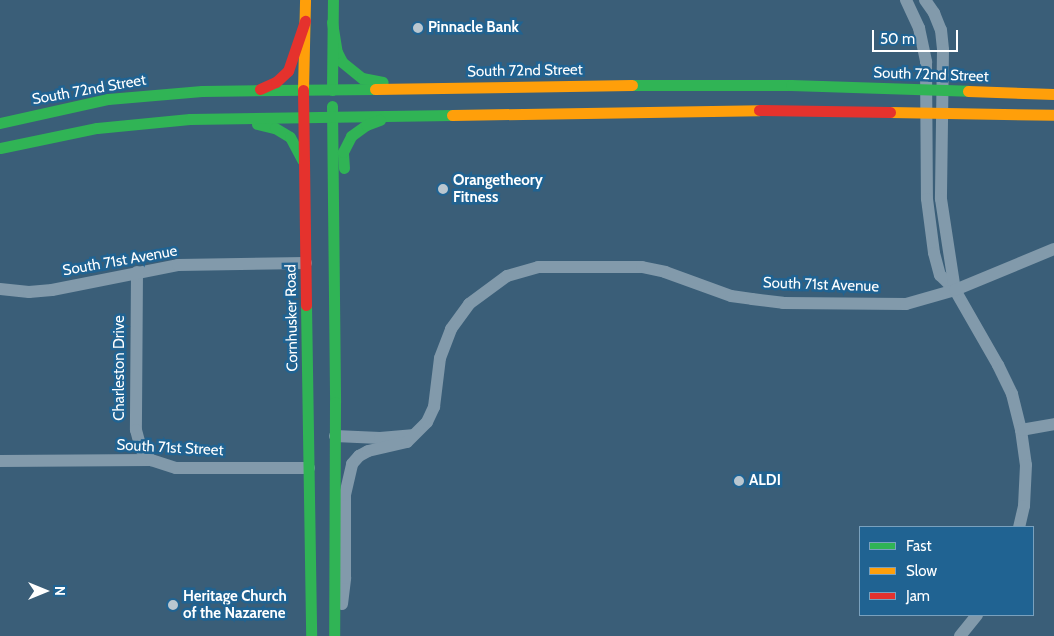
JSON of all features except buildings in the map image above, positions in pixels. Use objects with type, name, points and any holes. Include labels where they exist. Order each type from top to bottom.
[{"type":"main road","name":"Cornhusker Road","points":[[305,0],[303,90],[311,636]]},
{"type":"main road","points":[[332,636],[335,436],[332,118],[333,0]]},
{"type":"main road","points":[[257,90],[276,82],[288,71],[304,21]]},
{"type":"main road","points":[[332,22],[337,52],[348,68],[362,78],[414,88]]},
{"type":"main road","name":"South 72nd Street","points":[[0,123],[74,106],[143,94],[257,90],[670,84],[791,85],[1054,94]]},
{"type":"main road","points":[[0,135],[36,124],[74,106]]},
{"type":"main road","points":[[0,148],[64,134],[134,123],[190,119],[740,110],[1054,115]]},
{"type":"main road","points":[[335,436],[345,386],[344,152],[346,145],[357,130],[390,116]]},
{"type":"main road","points":[[239,119],[275,128],[290,137],[301,156],[304,173]]},
{"type":"main road","points":[[308,468],[314,469],[320,477]]},
{"type":"main road","points":[[322,550],[323,578],[332,636]]},
{"type":"street","points":[[906,0],[924,44],[927,90],[927,199],[929,226],[940,275],[955,290],[998,365],[1012,394],[1021,430],[1026,465],[1024,506],[1019,526]]},
{"type":"street","points":[[925,0],[934,12],[940,30],[943,50],[942,206],[955,290]]},
{"type":"street","name":"South 71st Avenue","points":[[338,636],[345,578],[345,495],[348,475],[355,460],[364,453],[407,442],[432,413],[440,358],[448,336],[459,316],[469,304],[497,281],[527,269],[561,266],[642,267],[665,272],[731,296],[783,303],[906,304],[955,290],[1054,249]]},
{"type":"street","name":"South 71st Avenue","points":[[0,289],[29,292],[52,290],[178,265],[306,263]]},
{"type":"street","name":"Charleston Drive","points":[[137,272],[136,430],[141,449],[151,460]]},
{"type":"street","points":[[1021,430],[1054,424]]},
{"type":"street","points":[[335,436],[380,438],[415,434]]},
{"type":"street","name":"South 71st Street","points":[[0,461],[151,460],[176,468],[308,468]]},
{"type":"street","points":[[960,636],[976,616]]},
{"type":"traffic: fast","points":[[332,90],[333,0]]},
{"type":"traffic: fast","points":[[332,22],[337,52],[342,62],[362,78],[383,82]]},
{"type":"traffic: fast","points":[[632,85],[791,85],[968,91]]},
{"type":"traffic: fast","points":[[0,123],[108,99],[202,91],[375,89]]},
{"type":"traffic: fast","points":[[332,106],[335,402],[334,636]]},
{"type":"traffic: fast","points":[[0,148],[97,128],[190,119],[452,115]]},
{"type":"traffic: fast","points":[[344,168],[343,152],[351,136],[366,125],[380,120]]},
{"type":"traffic: fast","points":[[257,124],[275,128],[290,137],[302,160]]},
{"type":"traffic: fast","points":[[306,305],[311,636]]},
{"type":"traffic: slow","points":[[303,90],[305,0]]},
{"type":"traffic: slow","points":[[375,89],[632,85]]},
{"type":"traffic: slow","points":[[968,91],[1054,94]]},
{"type":"traffic: slow","points":[[452,115],[759,110]]},
{"type":"traffic: slow","points":[[890,112],[1054,115]]},
{"type":"traffic: jam","points":[[260,89],[276,82],[288,71],[305,21]]},
{"type":"traffic: jam","points":[[303,90],[306,305]]},
{"type":"traffic: jam","points":[[759,110],[890,112]]},
{"type":"place","name":"Pinnacle Bank","points":[[418,28]]},
{"type":"place","name":"Orangetheory Fitness","points":[[443,189]]},
{"type":"place","name":"ALDI","points":[[739,481]]},
{"type":"place","name":"Heritage Church of the Nazarene","points":[[173,605]]}]
